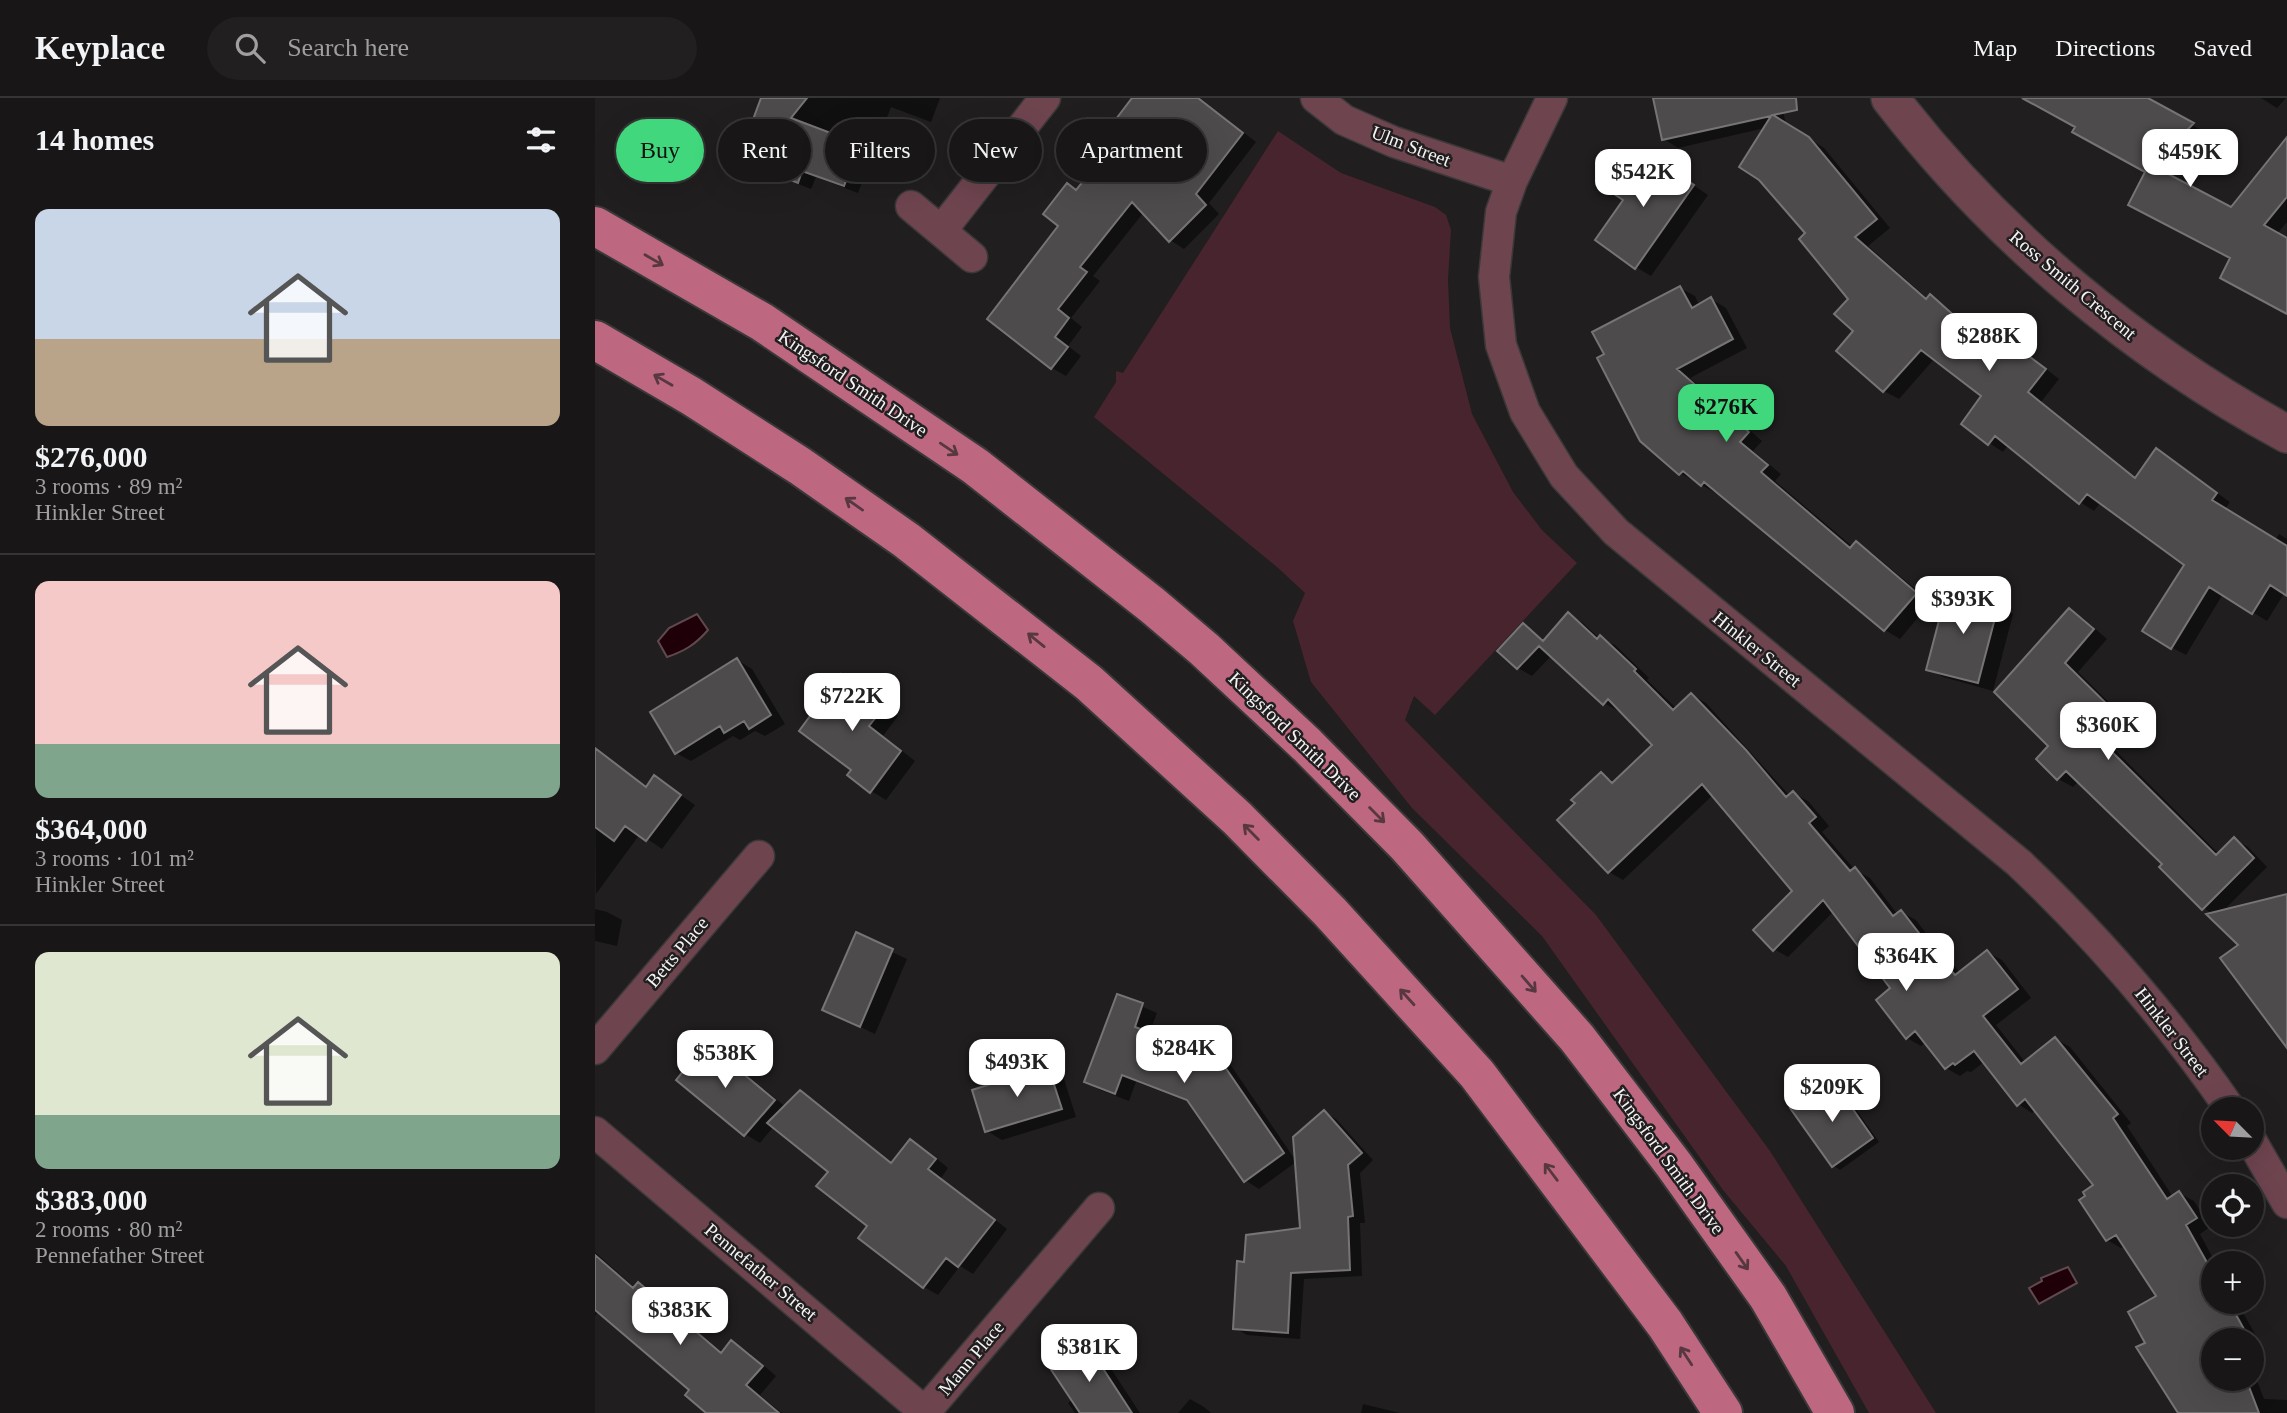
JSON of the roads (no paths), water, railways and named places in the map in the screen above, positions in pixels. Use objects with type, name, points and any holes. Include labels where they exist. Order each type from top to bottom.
[{"type":"main road","name":"Kingsford Smith Drive","points":[[595,226],[762,322],[975,466],[1152,605],[1204,649],[1307,745],[1407,846],[1577,1038],[1768,1297],[1835,1413]]},
{"type":"main road","points":[[595,340],[691,396],[800,466],[906,540],[1089,683],[1237,818],[1330,912],[1477,1074],[1665,1324],[1723,1413]]},
{"type":"street","points":[[941,231],[1045,98]]},
{"type":"street","name":"Ulm Street","points":[[1316,98],[1344,120],[1394,142],[1512,181]]},
{"type":"street","name":"Hinkler Street","points":[[1552,98],[1512,181],[1501,212],[1494,277],[1501,345],[1525,412],[1564,476],[1616,532],[2019,863],[2067,908],[2154,1005],[2221,1097]]},
{"type":"street","name":"Ross Smith Crescent","points":[[1890,98],[1994,217],[2042,262],[2144,345],[2287,434]]},
{"type":"street","points":[[911,206],[972,257]]},
{"type":"street","name":"Betts Place","points":[[595,1049],[759,856]]},
{"type":"street","name":"Pennefather Street","points":[[595,1132],[926,1413]]},
{"type":"street","points":[[2268,1150],[2287,1203]]},
{"type":"street","name":"Mann Place","points":[[926,1413],[1099,1208]]}]
